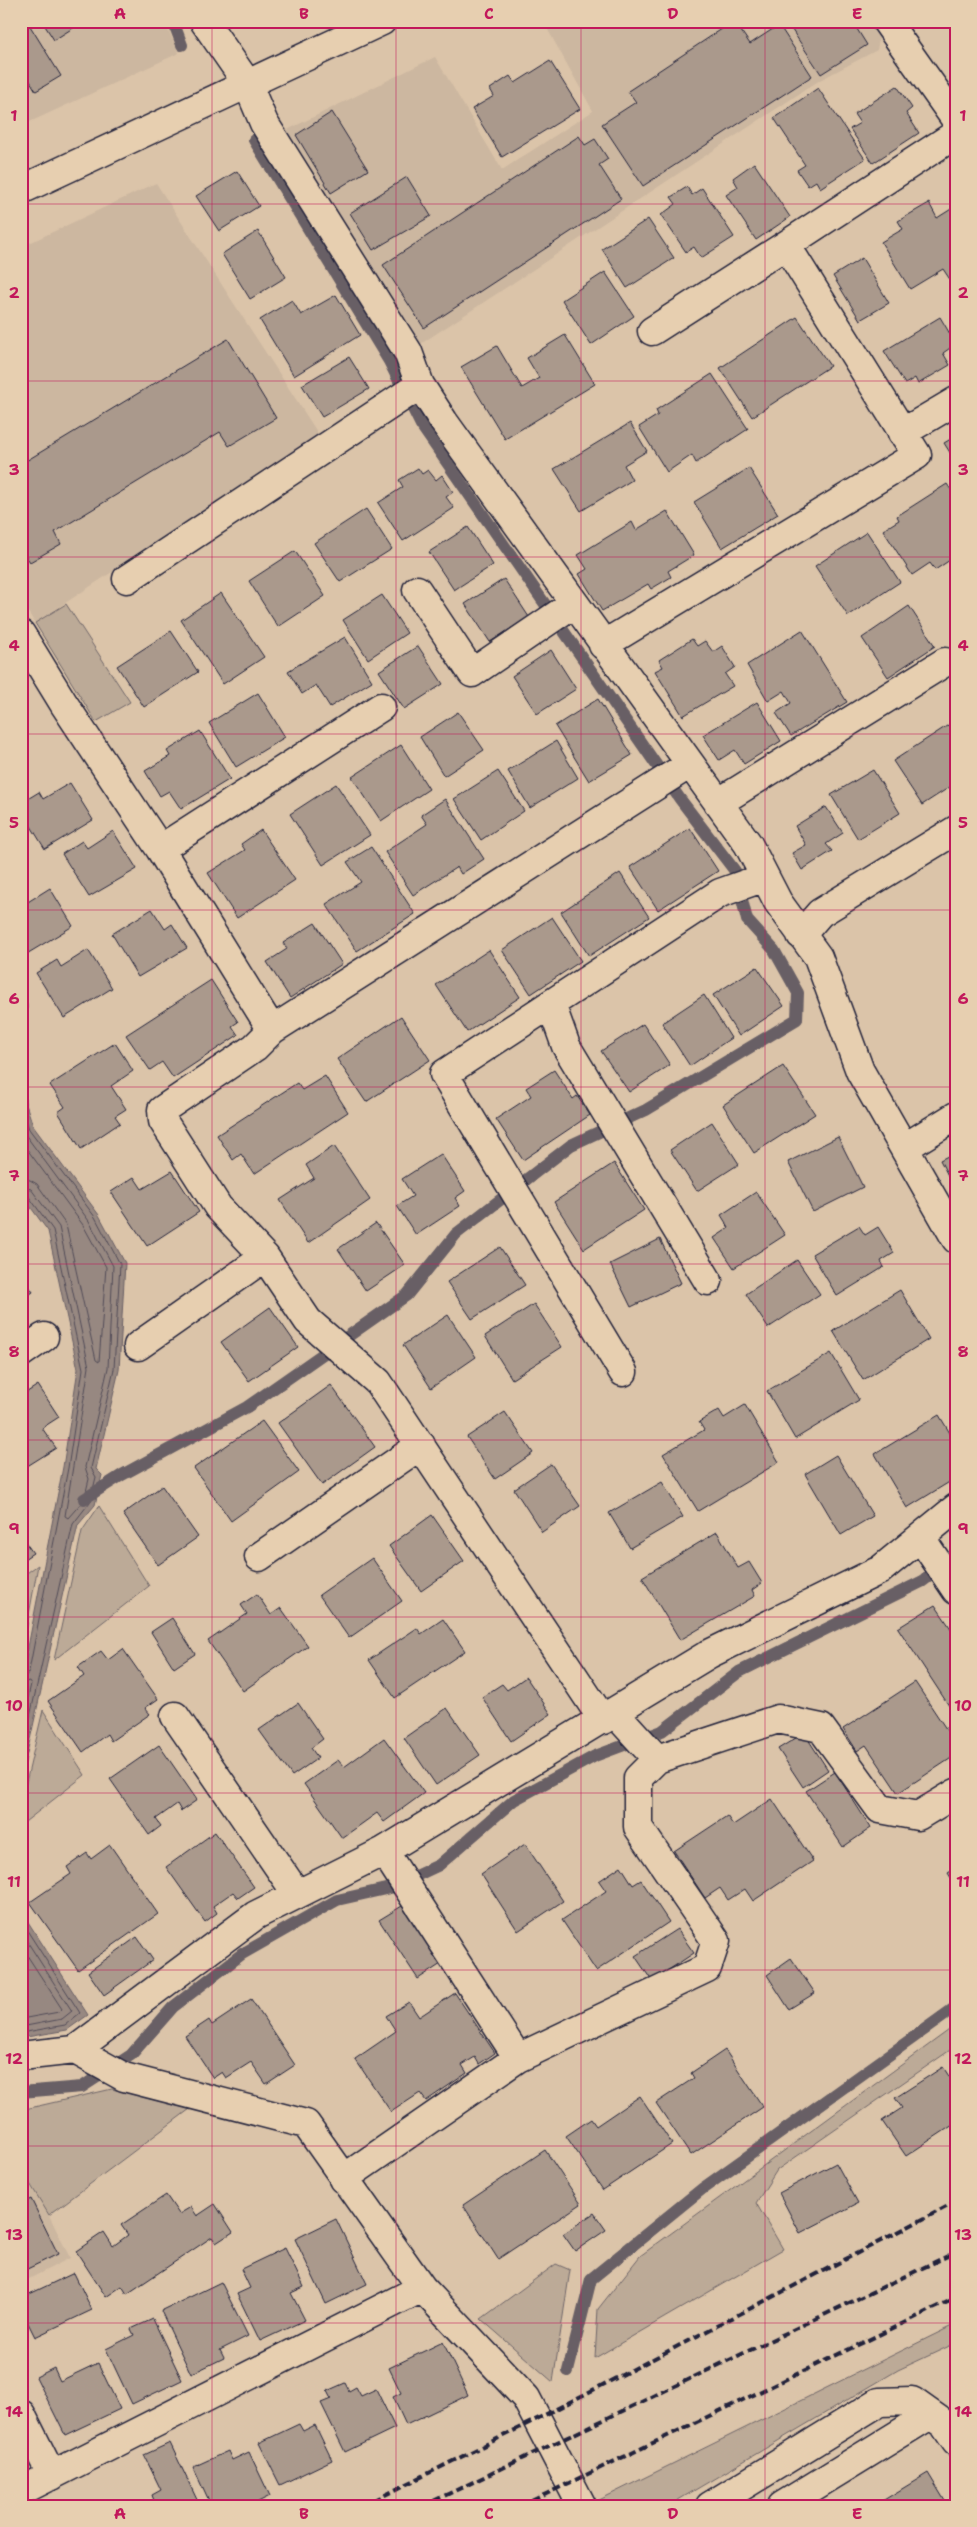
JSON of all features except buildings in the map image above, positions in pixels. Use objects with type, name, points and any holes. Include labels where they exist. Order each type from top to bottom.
[{"type":"street","points":[[204,21],[247,83],[264,123],[408,352],[408,392],[561,612],[603,645],[685,768],[718,803],[748,844],[758,879],[778,902],[818,957],[860,1071],[956,1240]]},
{"type":"street","points":[[21,190],[382,21]]},
{"type":"street","points":[[886,21],[956,120]]},
{"type":"street","points":[[652,331],[956,134]]},
{"type":"street","points":[[603,645],[917,455],[786,245]]},
{"type":"street","points":[[128,579],[408,392]]},
{"type":"street","points":[[902,433],[956,400]]},
{"type":"street","points":[[417,590],[472,673],[561,612]]},
{"type":"street","points":[[21,634],[64,704],[160,850],[272,1030]]},
{"type":"street","points":[[718,803],[945,662]]},
{"type":"street","points":[[160,850],[381,707]]},
{"type":"street","points":[[652,1754],[615,1719],[378,1382],[308,1321],[265,1257],[218,1207],[163,1121],[162,1110],[255,1047],[272,1030],[685,768]]},
{"type":"street","points":[[801,935],[820,913],[956,830]]},
{"type":"street","points":[[623,1372],[444,1074],[720,893],[758,879]]},
{"type":"street","points":[[551,1004],[566,1046],[708,1281]]},
{"type":"street","points":[[904,1148],[956,1116]]},
{"type":"street","points":[[138,1346],[265,1257]]},
{"type":"street","points":[[21,1352],[44,1338]]},
{"type":"street","points":[[260,1557],[421,1445]]},
{"type":"street","points":[[86,2056],[256,1915],[297,1894],[389,1859],[615,1719],[708,1654],[927,1545],[956,1508]]},
{"type":"street","points":[[927,1545],[952,1585]]},
{"type":"street","points":[[175,1716],[297,1894]]},
{"type":"street","points":[[343,2179],[518,2058],[707,1968],[716,1941],[638,1827],[638,1778],[652,1754],[778,1719],[821,1728],[880,1809],[918,1816],[956,1793]]},
{"type":"street","points":[[389,1859],[518,2058]]},
{"type":"street","points":[[21,2056],[86,2056],[124,2077],[306,2124],[343,2179],[422,2288],[526,2398],[582,2506]]},
{"type":"street","points":[[21,2491],[422,2288]]},
{"type":"street","points":[[710,2506],[879,2402],[912,2401],[943,2423],[956,2442]]},
{"type":"street","points":[[21,2414],[52,2476]]},
{"type":"street","points":[[782,2506],[930,2415]]},
{"type":"shaded area","points":[[21,21],[164,21],[179,53],[21,126]]},
{"type":"shaded area","points":[[543,21],[872,21],[880,32],[877,50],[820,80],[416,347],[281,133],[435,57],[502,170],[593,111]]},
{"type":"shaded area","points":[[156,183],[319,435],[35,623],[21,601],[21,247]]},
{"type":"shaded area","points":[[66,604],[130,702],[96,722],[35,623]]},
{"type":"shaded area","points":[[99,1506],[149,1586],[54,1660],[82,1531]]},
{"type":"shaded area","points":[[38,1565],[21,1659],[21,1577]]},
{"type":"shaded area","points":[[43,1710],[85,1775],[21,1825],[21,1804]]},
{"type":"shaded area","points":[[956,2025],[956,2046],[777,2170],[756,2203],[783,2249],[595,2358],[598,2309],[640,2256]]},
{"type":"shaded area","points":[[112,2089],[190,2109],[49,2215],[21,2169],[21,2110]]},
{"type":"shaded area","points":[[21,2169],[49,2215],[70,2258],[21,2283]]},
{"type":"shaded area","points":[[556,2264],[570,2270],[553,2382],[481,2319]]},
{"type":"shaded area","points":[[956,2324],[956,2343],[898,2370],[668,2506],[587,2506]]},
{"type":"water","points":[[21,990],[27,1005],[25,1101],[33,1126],[99,1215],[125,1263],[119,1370],[96,1469],[102,1475],[95,1505],[78,1525],[21,1780],[21,1683],[63,1467],[78,1369],[48,1231],[21,1194]]},
{"type":"water","points":[[21,1911],[88,2015],[67,2030],[21,2038]]},
{"type":"waterway","points":[[173,21],[182,45]]},
{"type":"waterway","points":[[84,1499],[122,1475],[247,1407],[407,1295],[456,1234],[571,1145],[646,1110],[797,1019],[798,993],[774,950],[747,920],[735,871],[680,799],[421,425],[389,361],[254,140]]},
{"type":"waterway","points":[[21,2092],[82,2087],[131,2055],[173,2007],[242,1954],[337,1900],[390,1888],[439,1865],[514,1800],[595,1756],[662,1731],[739,1672],[923,1581],[956,1556]]},
{"type":"waterway","points":[[568,2371],[591,2279],[702,2189],[956,2007]]},
{"type":"railway","points":[[363,2506],[537,2419],[956,2202]]},
{"type":"railway","points":[[423,2506],[956,2252]]},
{"type":"railway","points":[[521,2506],[956,2298]]}]
